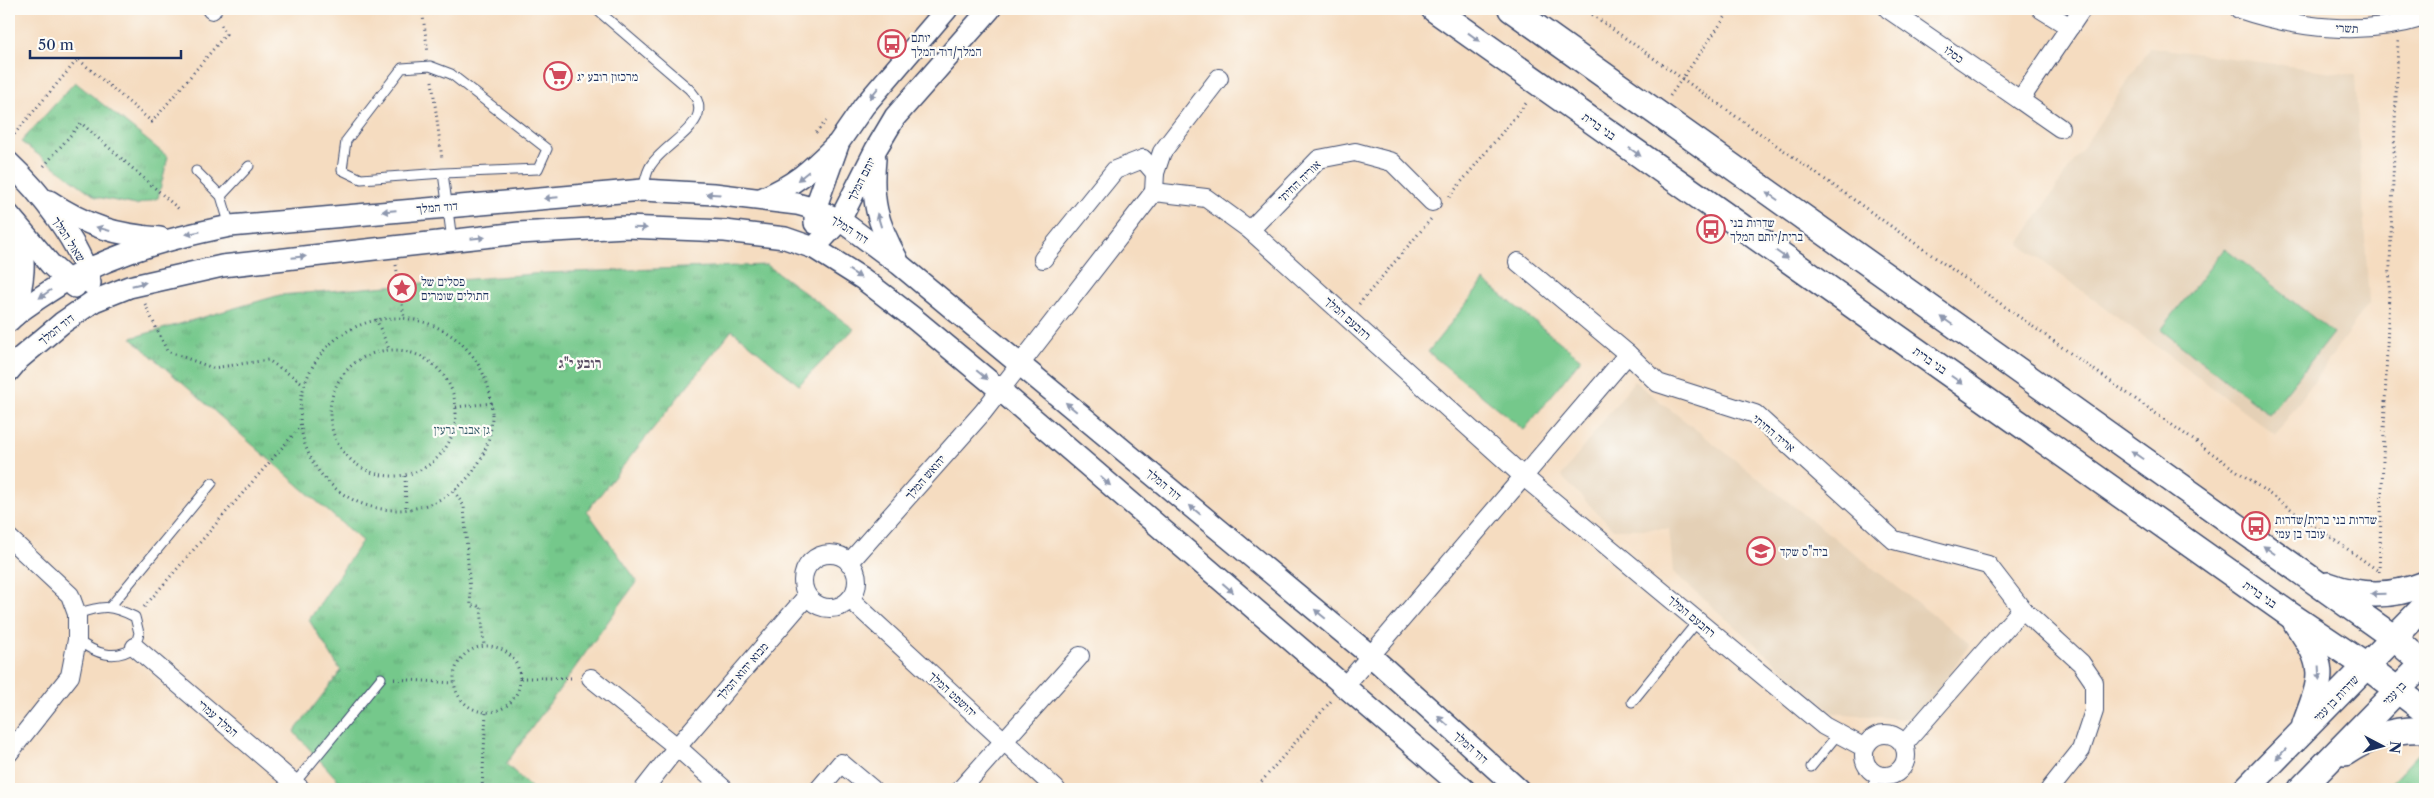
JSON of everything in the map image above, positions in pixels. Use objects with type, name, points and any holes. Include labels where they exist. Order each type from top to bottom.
[{"type":"main road","name":"בני ברית","points":[[1434,9],[2290,615],[2366,666],[2425,711]]},
{"type":"main road","points":[[1510,9],[2394,638],[2425,663]]},
{"type":"main road","points":[[2309,578],[2341,590],[2425,584]]},
{"type":"main road","name":"שדרות בן עמי","points":[[2246,789],[2425,606]]},
{"type":"main road","points":[[2290,615],[2309,641],[2317,661],[2320,676],[2302,733]]},
{"type":"main road","name":"בן עמי","points":[[2308,781],[2425,663]]},
{"type":"main road","points":[[2308,781],[2362,742],[2410,729],[2425,730]]},
{"type":"street","points":[[761,199],[788,188],[802,178],[839,142],[869,99],[947,9]]},
{"type":"street","name":"יותם המלך","points":[[814,248],[840,220],[876,149],[895,117],[990,9]]},
{"type":"street","name":"כסלו","points":[[1888,9],[2060,128]]},
{"type":"street","points":[[2040,9],[2070,27]]},
{"type":"street","points":[[2020,100],[2082,9]]},
{"type":"street","name":"תשרי","points":[[2239,9],[2312,26],[2370,29],[2399,26],[2425,18]]},
{"type":"street","points":[[1000,390],[1154,192],[1155,173],[1162,152],[1219,78]]},
{"type":"street","points":[[814,248],[816,209],[839,142]]},
{"type":"street","points":[[876,149],[872,188],[877,214],[886,239],[899,264]]},
{"type":"street","name":"אוריה החיתי","points":[[1250,230],[1319,159],[1355,152],[1392,162],[1432,202]]},
{"type":"street","points":[[1043,259],[1115,170],[1142,159],[1155,173]]},
{"type":"street","name":"שאול המלך","points":[[9,163],[40,195],[86,269],[94,300]]},
{"type":"street","name":"דוד המלך","points":[[11,319],[65,279],[86,269],[168,238],[230,226],[643,190],[761,199],[816,209],[840,220],[899,264],[1371,656],[1518,789]]},
{"type":"street","name":"רחבעם המלך","points":[[1154,192],[1206,198],[1250,230],[1524,477],[1824,726],[1865,748]]},
{"type":"street","points":[[40,195],[69,214],[98,228],[140,236],[168,238]]},
{"type":"street","points":[[11,319],[23,284],[23,248],[12,219]]},
{"type":"street","name":"שאול המלך","points":[[12,219],[65,279],[94,300]]},
{"type":"street","name":"דוד המלך","points":[[9,371],[19,359],[94,300],[129,287],[222,266],[519,233],[626,227],[725,231],[785,238],[814,248],[863,279],[1000,390],[1343,688],[1464,789]]},
{"type":"street","name":"אריה החיתי","points":[[1518,262],[1628,354],[1658,383],[1755,414],[1894,540],[1988,566],[2022,608],[2081,663],[2094,682],[2094,711],[2081,750],[2050,789]]},
{"type":"street","points":[[1343,688],[1628,354]]},
{"type":"street","name":"יהואש המלך","points":[[849,563],[1000,390]]},
{"type":"street","points":[[9,538],[70,596],[77,614],[78,640],[70,676],[9,753]]},
{"type":"street","points":[[833,554],[849,563],[855,572],[856,582],[850,599],[836,607],[827,608],[813,603],[807,596],[803,581],[804,572],[810,563],[818,557],[833,554]]},
{"type":"street","name":"מבוא יהוא המלך","points":[[644,789],[677,747],[807,596]]},
{"type":"street","name":"יהושפט המלך","points":[[850,599],[1056,789]]},
{"type":"street","points":[[1904,744],[2022,608]]},
{"type":"street","name":"המלך עמרי","points":[[135,646],[295,787]]},
{"type":"street","points":[[961,789],[1080,656]]},
{"type":"street","points":[[591,678],[677,747],[724,789]]},
{"type":"street","points":[[1885,733],[1896,736],[1904,744],[1907,757],[1905,764],[1896,774],[1882,782],[1865,763],[1865,748],[1874,737],[1885,733]]},
{"type":"street","points":[[819,789],[841,763],[872,789]]},
{"type":"lane","points":[[596,9],[697,96],[700,103],[700,110],[694,122],[652,164],[643,190]]},
{"type":"lane","points":[[430,66],[451,74],[548,150],[538,169],[443,173],[361,179],[342,170],[346,141],[402,68],[430,66]]},
{"type":"lane","points":[[221,196],[248,166]]},
{"type":"lane","points":[[196,171],[221,196],[230,226]]},
{"type":"lane","points":[[443,173],[452,240]]},
{"type":"lane","points":[[110,607],[212,483]]},
{"type":"lane","points":[[77,614],[97,607],[110,607],[135,617],[139,633],[135,646],[127,652],[111,656],[92,651],[78,640]]},
{"type":"lane","points":[[1632,702],[1698,621]]},
{"type":"lane","points":[[295,787],[380,678]]},
{"type":"lane","points":[[1812,767],[1838,734]]},
{"type":"path","points":[[11,138],[78,59],[152,122],[226,34],[212,9]]},
{"type":"path","points":[[422,9],[443,173]]},
{"type":"path","points":[[1584,9],[2384,587]]},
{"type":"path","points":[[1657,114],[1731,9]]},
{"type":"path","points":[[2384,587],[2399,26]]},
{"type":"path","points":[[44,166],[81,123],[181,211]]},
{"type":"path","points":[[395,260],[404,317]]},
{"type":"path","points":[[142,295],[167,351],[214,368],[268,360],[304,384]]},
{"type":"path","points":[[404,317],[430,323],[453,335],[472,354],[486,377],[492,403],[492,428],[485,452],[472,474],[454,491],[431,504],[406,510],[382,509],[358,503],[337,490],[319,473],[307,451],[300,427],[300,405],[304,384],[320,354],[345,331],[376,319],[404,317]]},
{"type":"path","points":[[376,319],[389,349]]},
{"type":"path","points":[[389,349],[411,352],[431,361],[446,377],[455,397],[456,407],[457,419],[452,440],[439,458],[423,470],[405,476],[385,477],[366,471],[349,460],[338,444],[331,426],[332,399],[335,386],[346,370],[366,356],[389,349]]},
{"type":"path","points":[[456,407],[492,403]]},
{"type":"path","points":[[135,617],[300,427]]},
{"type":"path","points":[[405,476],[406,510]]},
{"type":"path","points":[[454,491],[464,506],[471,606],[481,606],[484,646]]},
{"type":"path","points":[[484,646],[495,646],[509,654],[518,667],[520,678],[518,688],[510,702],[496,710],[486,712],[477,710],[462,700],[454,683],[455,672],[462,658],[474,648],[484,646]]},
{"type":"path","points":[[380,678],[454,683]]},
{"type":"path","points":[[520,678],[591,678]]},
{"type":"path","points":[[1255,789],[1343,688]]},
{"type":"path","points":[[482,789],[486,712]]},
{"type":"shaded area","points":[[2150,47],[2355,75],[2369,303],[2276,435],[2019,244]]},
{"type":"shaded area","name":"ביה\"ס שקד","points":[[1634,381],[1970,644],[1917,720],[1833,713],[1673,572],[1669,529],[1613,529],[1561,476]]},
{"type":"green space","points":[[75,82],[168,157],[158,198],[136,205],[96,197],[21,142]]},
{"type":"green space","points":[[2225,248],[2333,333],[2269,414],[2161,330]]},
{"type":"green space","name":"גן אבנר גרעין","points":[[767,265],[854,329],[799,385],[732,330],[587,511],[637,581],[506,764],[533,789],[346,789],[294,732],[341,671],[309,620],[362,541],[131,338],[280,295],[544,273]]},
{"type":"green space","points":[[1484,281],[1581,359],[1524,430],[1428,352]]},
{"type":"green space","points":[[2422,750],[2425,753],[2425,789],[2385,789]]},
{"type":"place","name":"יותם המלך/דוד המלך","points":[[892,44]]},
{"type":"place","name":"מרכזון רובע יג","points":[[558,76]]},
{"type":"place","name":"שדרות בני ברית/יותם המלך","points":[[1711,229]]},
{"type":"place","name":"פסלים של חתולים שומרים","points":[[402,288]]},
{"type":"place","name":"שדרות בני ברית/שדרות עובד בן עמי","points":[[2256,526]]},
{"type":"place","name":"ביה\"ס שקד","points":[[1761,551]]},
{"type":"district","name":"רובע י\"ג","points":[[580,363]]}]
